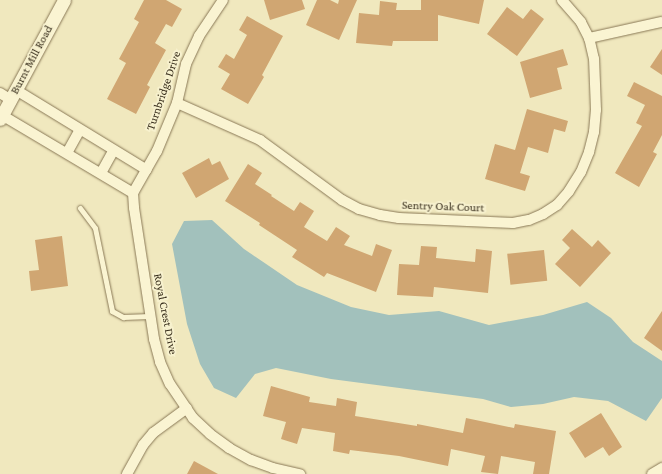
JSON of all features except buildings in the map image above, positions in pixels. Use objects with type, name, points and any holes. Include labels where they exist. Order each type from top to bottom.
[{"type":"street","name":"Burnt Mill Road","points":[[1,116],[9,94],[64,0]]},
{"type":"street","name":"Turnbridge Drive","points":[[133,193],[147,170],[177,103],[186,64],[199,36],[223,0]]},
{"type":"street","name":"Sentry Oak Court","points":[[177,103],[260,140],[342,200],[359,209],[380,216],[399,218],[513,223],[528,220],[543,214],[557,205],[573,185],[589,152],[594,132],[596,110],[594,59],[589,38],[581,22],[562,0]]},
{"type":"street","points":[[589,38],[661,22]]},
{"type":"street","points":[[9,94],[80,130],[147,170]]},
{"type":"street","points":[[1,116],[67,153],[133,193]]},
{"type":"street","points":[[67,153],[80,130]]},
{"type":"street","points":[[101,173],[114,150]]},
{"type":"street","name":"Royal Crest Drive","points":[[133,193],[150,316],[160,362],[170,384],[194,418],[210,434],[229,448],[251,460],[273,468],[300,474]]},
{"type":"street","points":[[126,474],[143,445],[153,433],[187,408]]},
{"type":"street","points":[[652,474],[662,468]]},
{"type":"lane","points":[[80,208],[95,228],[112,311],[123,317],[150,316]]},
{"type":"water","points":[[212,220],[244,249],[297,285],[351,307],[389,315],[439,311],[489,325],[543,315],[587,302],[611,318],[633,342],[662,361],[662,398],[646,421],[608,401],[574,397],[543,404],[511,407],[483,399],[331,379],[276,368],[255,374],[236,398],[214,388],[200,364],[187,324],[172,244],[184,221]]}]
